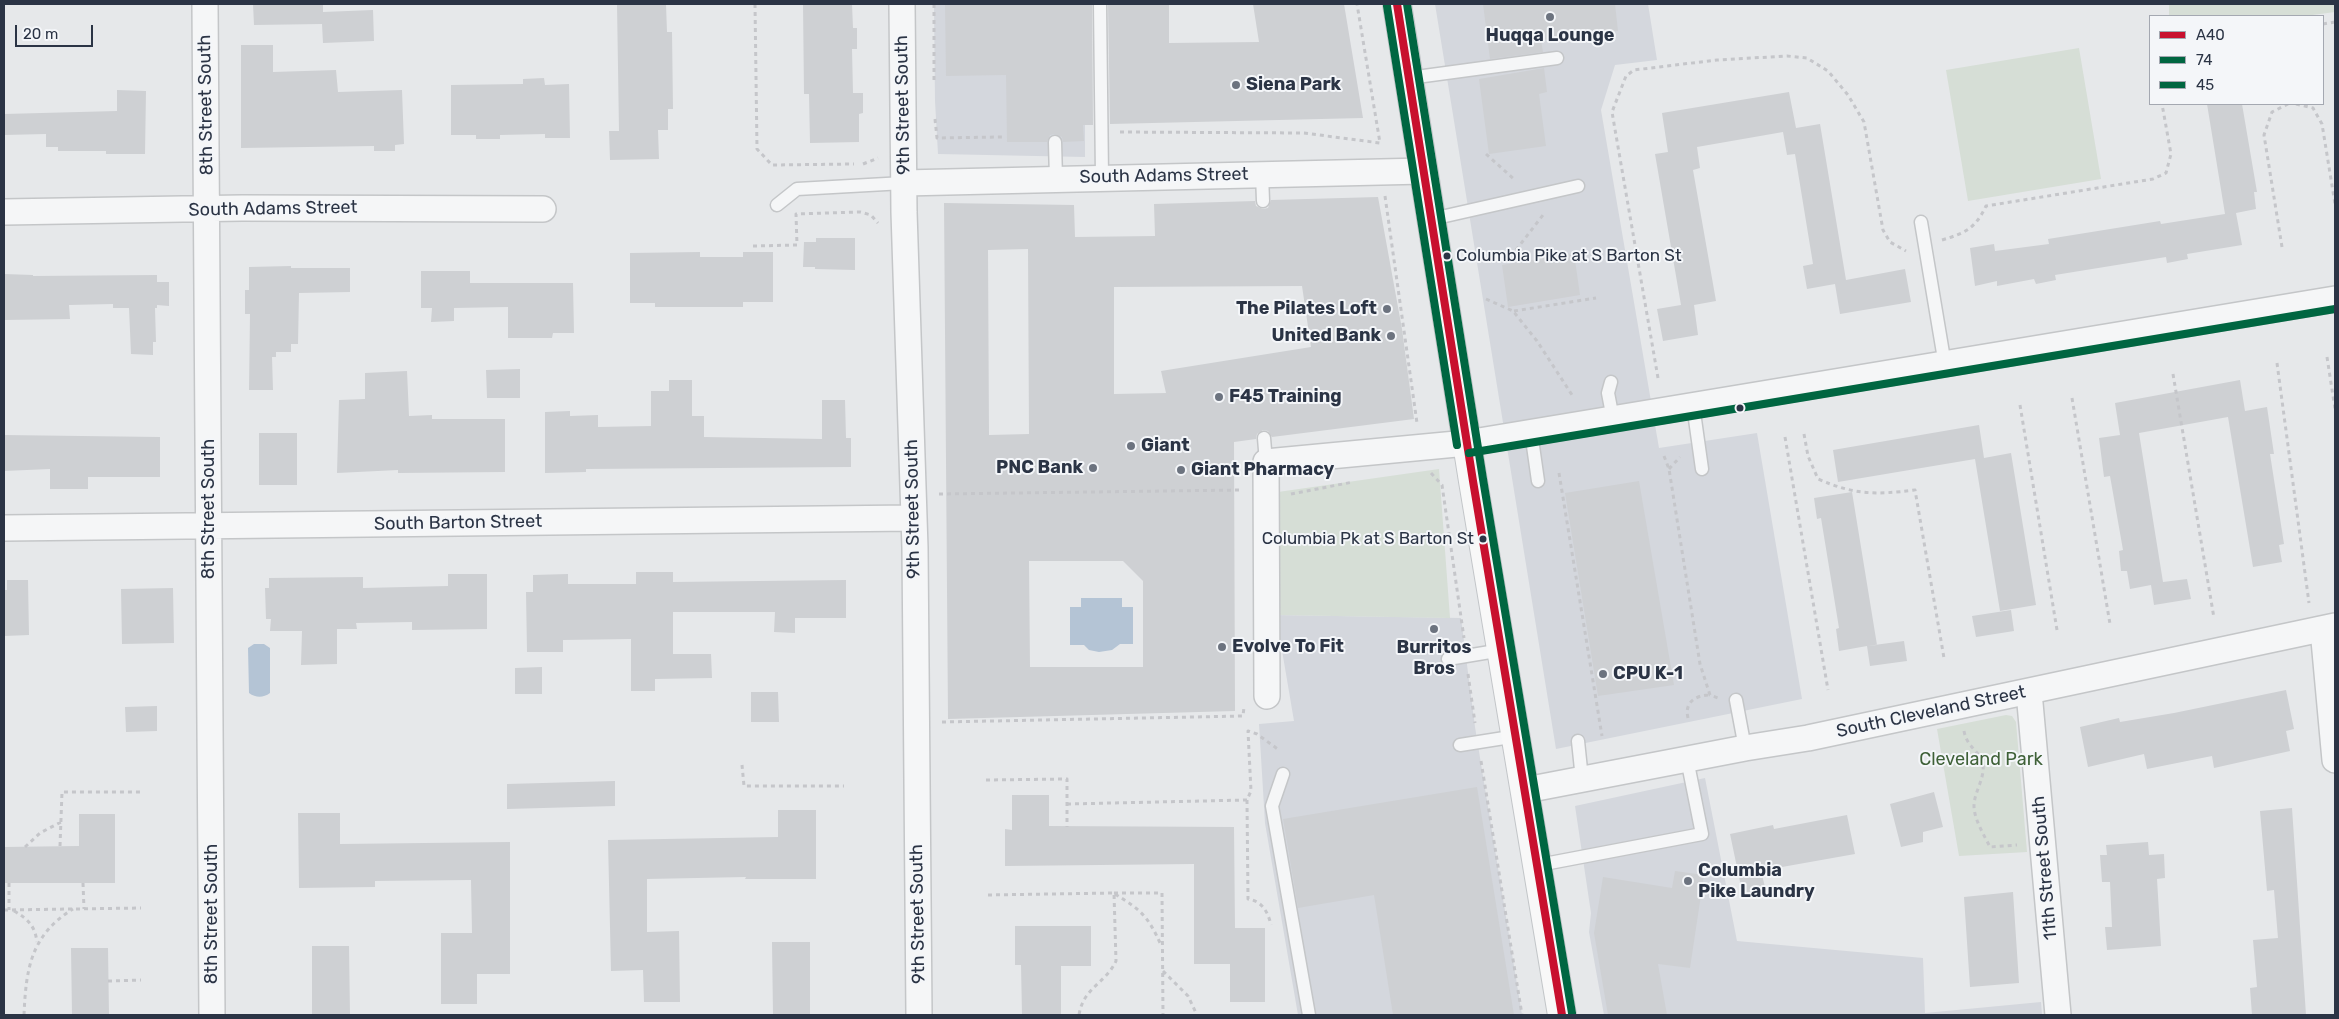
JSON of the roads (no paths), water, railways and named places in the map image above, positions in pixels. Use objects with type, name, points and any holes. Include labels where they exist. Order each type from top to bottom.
[{"type":"main road","points":[[1397,4],[1467,443],[1539,865],[1562,1015]]},
{"type":"street","name":"8th Street South","points":[[205,4],[212,1015]]},
{"type":"street","name":"9th Street South","points":[[902,4],[904,183],[913,518],[919,1015]]},
{"type":"street","name":"South Adams Street","points":[[904,183],[1424,170]]},
{"type":"street","name":"South Adams Street","points":[[4,212],[543,208]]},
{"type":"street","points":[[1255,698],[1276,494],[1265,450],[1467,443],[2335,299]]},
{"type":"street","name":"South Barton Street","points":[[4,528],[913,518]]},
{"type":"street","points":[[2329,627],[2335,760]]},
{"type":"street","name":"South Cleveland Street","points":[[1526,790],[1745,748],[1808,738],[2329,627]]},
{"type":"street","name":"11th Street South","points":[[2029,692],[2058,1015]]},
{"type":"lane","points":[[1100,4],[1102,177]]},
{"type":"lane","points":[[1409,78],[1557,58]]},
{"type":"lane","points":[[1055,142],[1056,179]]},
{"type":"lane","points":[[1262,174],[1263,202]]},
{"type":"lane","points":[[777,205],[797,189],[904,183]]},
{"type":"lane","points":[[1432,219],[1578,186]]},
{"type":"lane","points":[[1921,222],[1945,365]]},
{"type":"lane","points":[[1611,382],[1608,393],[1613,419]]},
{"type":"lane","points":[[1693,405],[1702,469]]},
{"type":"lane","points":[[1532,432],[1538,481]]},
{"type":"lane","points":[[1448,659],[1502,650]]},
{"type":"lane","points":[[1730,700],[1745,748]]},
{"type":"lane","points":[[1460,745],[1517,736]]},
{"type":"lane","points":[[1578,741],[1582,779]]},
{"type":"lane","points":[[1539,865],[1702,834],[1687,759]]},
{"type":"lane","points":[[1283,774],[1272,806],[1309,1015]]},
{"type":"water","points":[[1081,598],[1122,598],[1122,607],[1133,607],[1133,644],[1120,644],[1112,650],[1099,652],[1089,650],[1084,645],[1070,645],[1070,607],[1081,607]]},
{"type":"water","points":[[254,644],[264,644],[270,648],[270,693],[262,697],[249,693],[248,648]]},
{"type":"place","name":"Huqqa Lounge","points":[[1550,17]]},
{"type":"place","name":"Siena Park","points":[[1236,85]]},
{"type":"place","name":"Columbia Pike at S Barton St","points":[[1447,256]]},
{"type":"place","name":"The Pilates Loft","points":[[1387,309]]},
{"type":"place","name":"United Bank","points":[[1391,336]]},
{"type":"place","name":"F45 Training","points":[[1219,397]]},
{"type":"place","name":"Giant","points":[[1131,446]]},
{"type":"place","name":"PNC Bank","points":[[1093,468]]},
{"type":"place","name":"Giant Pharmacy","points":[[1181,470]]},
{"type":"place","name":"Columbia Pk at S Barton St","points":[[1483,539]]},
{"type":"place","name":"Burritos Bros","points":[[1434,629]]},
{"type":"place","name":"Evolve To Fit","points":[[1222,647]]},
{"type":"place","name":"CPU K-1","points":[[1603,674]]},
{"type":"place","name":"Columbia Pike Laundry","points":[[1688,881]]},
{"type":"park label","name":"Cleveland Park","points":[[1981,760]]}]
